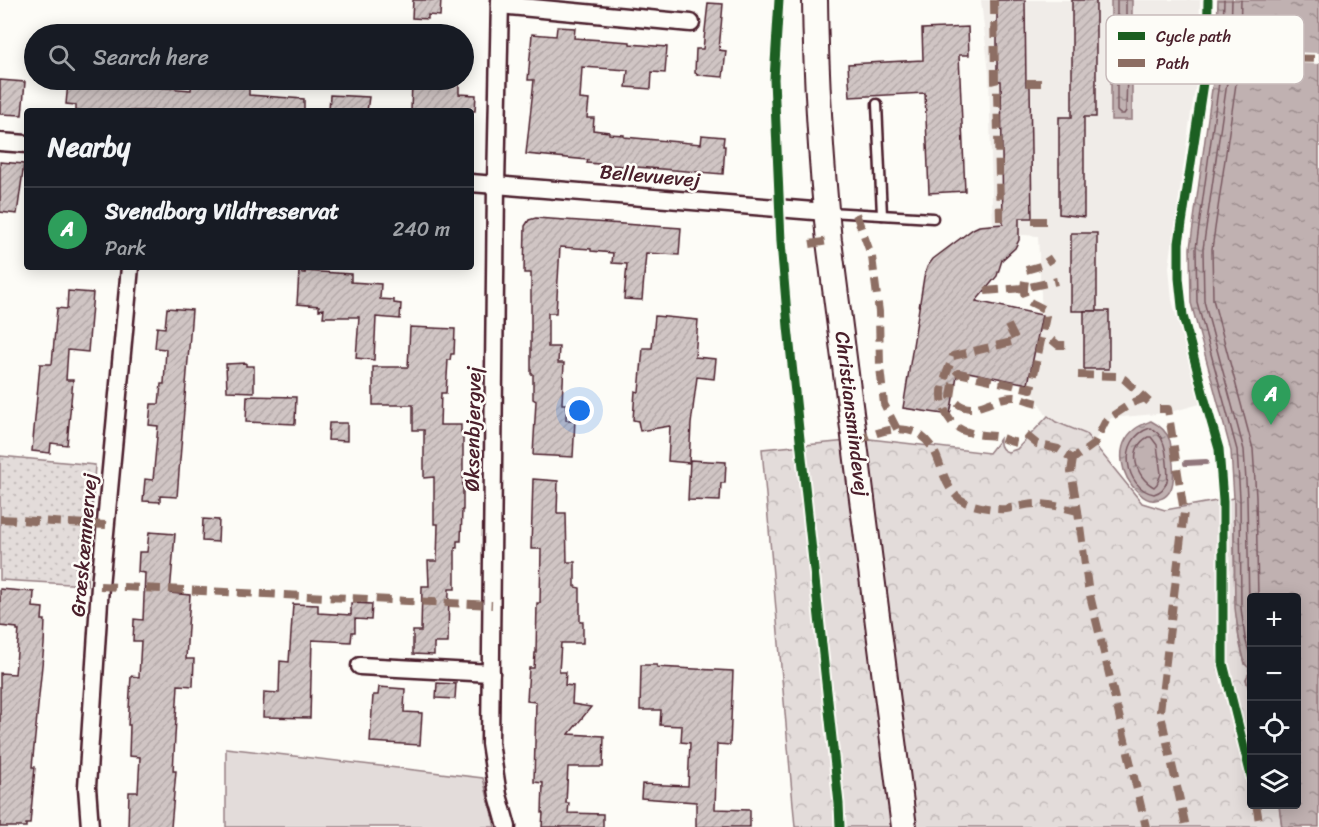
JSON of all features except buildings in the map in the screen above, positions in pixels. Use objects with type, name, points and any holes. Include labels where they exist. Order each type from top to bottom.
[{"type":"street","name":"Christiansmindevej","points":[[815,0],[817,95],[826,212],[904,827]]},
{"type":"street","points":[[500,3],[691,23]]},
{"type":"street","name":"Øksenbjergvej","points":[[500,3],[490,743],[498,795],[507,827]]},
{"type":"street","points":[[0,142],[24,144]]},
{"type":"street","name":"Bellevuevej","points":[[474,183],[826,212]]},
{"type":"street","name":"Græskæmnervej","points":[[90,827],[87,787],[100,586],[130,270]]},
{"type":"street","points":[[360,666],[491,673]]},
{"type":"lane","points":[[877,104],[882,215]]},
{"type":"lane","points":[[826,212],[933,218]]},
{"type":"shaded area","points":[[981,0],[1200,0],[1200,15],[1106,15],[1106,84],[1196,84],[1169,267],[1172,300],[1200,404],[1167,413],[1111,418],[1094,441],[1049,420],[1028,384],[1042,315],[1038,236],[993,233],[989,74]]},
{"type":"green space","points":[[1048,416],[1056,422],[1086,434],[1142,503],[1165,510],[1234,498],[1236,615],[1243,657],[1247,664],[1247,809],[1280,809],[1282,827],[795,827],[762,449],[870,439],[989,453],[1000,439],[1004,450],[1008,452],[1017,449]]},
{"type":"green space","points":[[0,456],[95,465],[87,585],[0,580]]},
{"type":"green space","points":[[226,748],[483,778],[495,827],[226,827]]},
{"type":"water","points":[[1111,0],[1132,0],[1132,15],[1111,15]]},
{"type":"water","points":[[1218,0],[1319,0],[1319,827],[1282,827],[1280,809],[1301,809],[1301,593],[1247,593],[1247,666],[1239,638],[1235,608],[1234,498],[1231,451],[1191,303],[1190,248],[1213,84],[1304,84],[1304,15],[1218,15]]},
{"type":"water","points":[[1111,84],[1132,84],[1132,120],[1111,120]]},
{"type":"water","points":[[1151,421],[1169,438],[1173,468],[1173,482],[1168,494],[1153,500],[1144,497],[1133,486],[1122,461],[1124,444],[1128,436]]},
{"type":"pier","points":[[1304,53],[1319,53],[1319,64],[1304,63]]},
{"type":"waterway","points":[[1186,463],[1206,462]]},
{"type":"marked path","points":[[994,0],[1000,221]]},
{"type":"marked path","points":[[1304,59],[1319,59]]},
{"type":"marked path","points":[[1026,83],[1041,83]]},
{"type":"marked path","points":[[856,214],[872,257],[879,312],[880,367],[884,404],[897,429]]},
{"type":"marked path","points":[[1032,221],[1046,221]]},
{"type":"marked path","points":[[810,244],[829,241]]},
{"type":"marked path","points":[[1046,262],[1052,258]]},
{"type":"marked path","points":[[1026,270],[1040,266]]},
{"type":"marked path","points":[[1025,281],[1025,297],[1045,310],[1046,316],[1031,389],[958,373],[954,377],[951,397],[959,404],[974,408],[1014,397],[1038,403]]},
{"type":"marked path","points":[[985,291],[1024,288],[1057,281]]},
{"type":"marked path","points":[[1008,325],[1016,341],[953,356],[944,383],[942,398],[948,417],[962,430],[1018,443]]},
{"type":"marked path","points":[[1052,340],[1058,345],[1071,345]]},
{"type":"marked path","points":[[1078,375],[1118,376],[1149,402]]},
{"type":"marked path","points":[[1026,435],[1037,444],[1058,449],[1073,459],[1094,444],[1106,420],[1132,403],[1145,398]]},
{"type":"marked path","points":[[1159,409],[1168,409],[1184,512],[1160,711],[1186,827]]},
{"type":"marked path","points":[[855,442],[890,430],[912,431],[930,445],[950,488],[965,502],[996,509],[1037,504],[1078,511]]},
{"type":"marked path","points":[[1073,459],[1071,472],[1088,587],[1146,827]]},
{"type":"marked path","points":[[0,519],[106,525]]},
{"type":"marked path","points":[[100,586],[492,605]]},
{"type":"marked path","points":[[1257,809],[1260,827]]},
{"type":"cycle path","points":[[779,0],[774,79],[781,242],[840,827]]},
{"type":"cycle path","points":[[1208,0],[1208,15]]},
{"type":"cycle path","points":[[1203,84],[1179,243],[1179,278],[1183,316],[1219,449],[1223,501],[1223,663],[1247,760]]},
{"type":"place","name":"Svendborg Vildtreservat","points":[[1271,425]]}]
